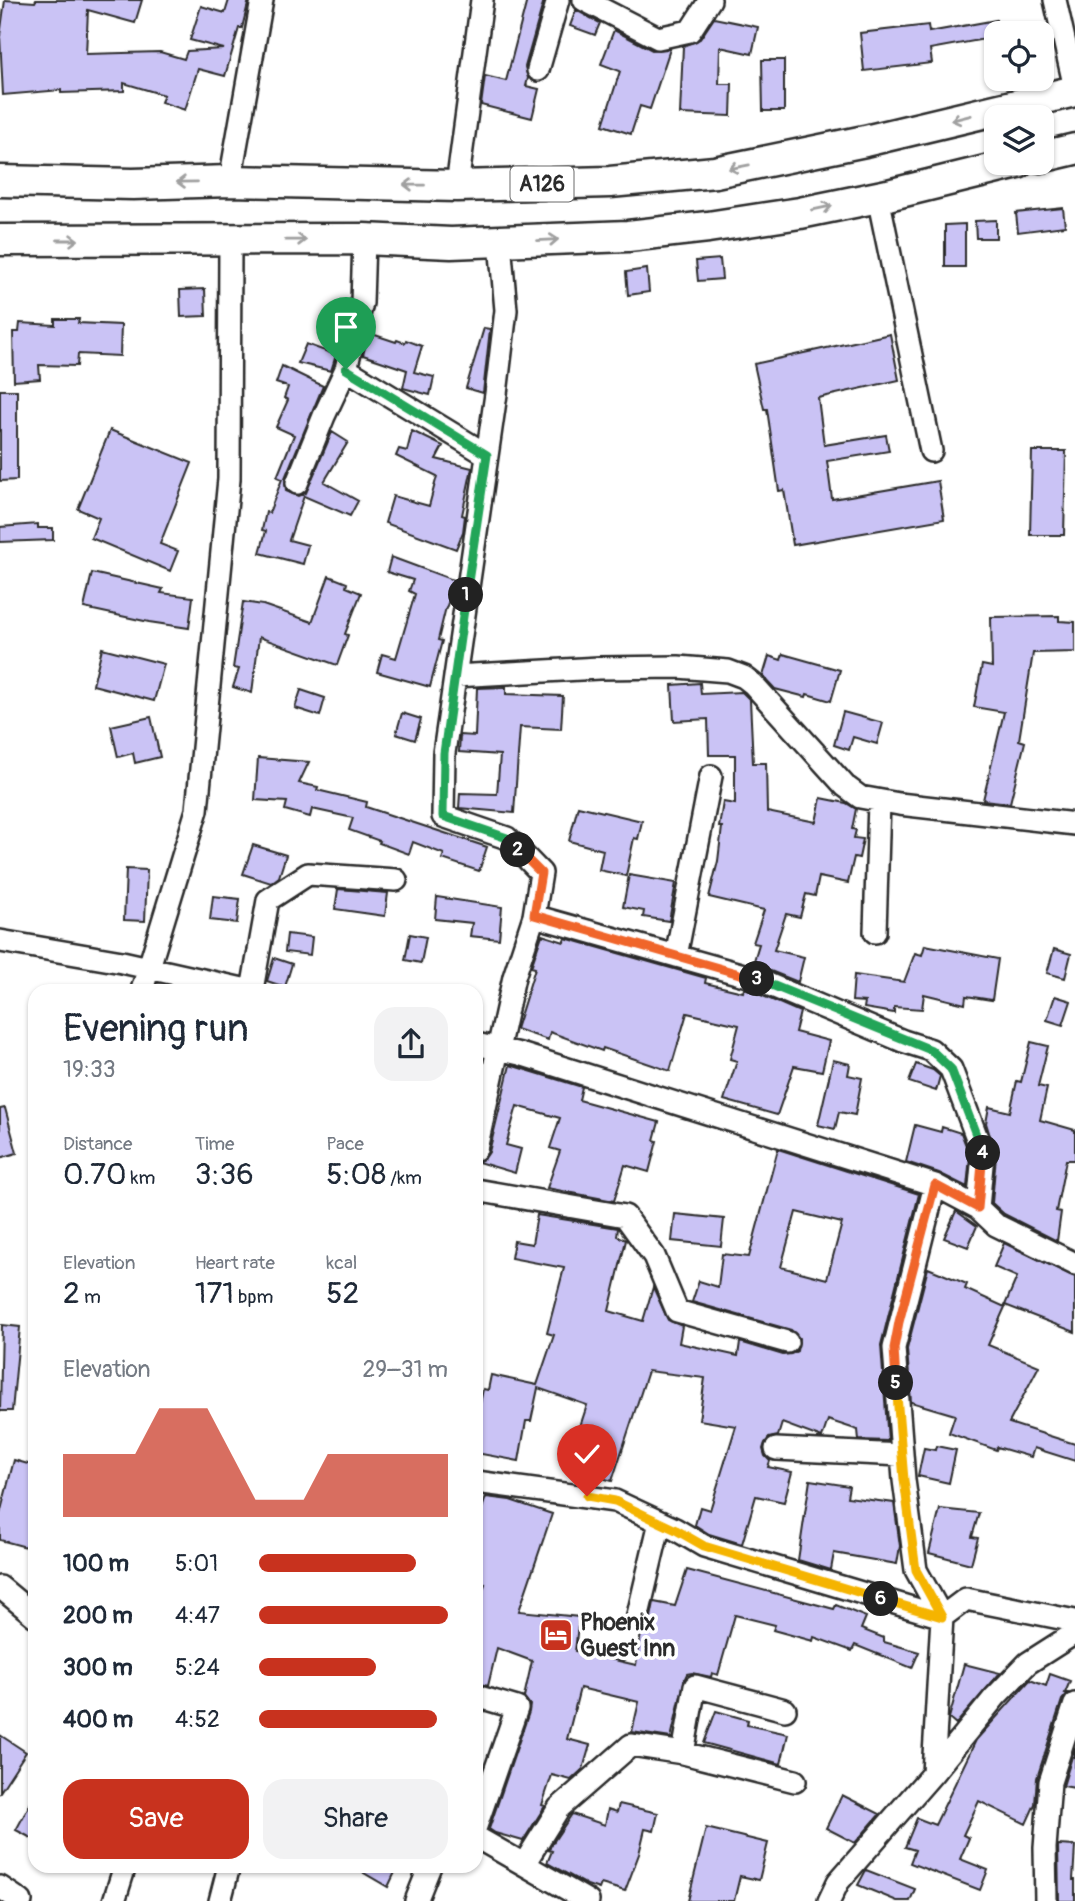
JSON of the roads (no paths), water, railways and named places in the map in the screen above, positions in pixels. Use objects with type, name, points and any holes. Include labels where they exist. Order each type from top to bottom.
[{"type":"highway","name":"A126","points":[[0,180],[133,184],[230,181],[457,186],[610,182],[715,172],[865,141],[1075,90]]},
{"type":"highway","points":[[1054,154],[1075,149]]},
{"type":"highway","points":[[0,240],[364,239],[452,243],[628,236],[800,213],[984,171]]},
{"type":"street","points":[[230,181],[261,0]]},
{"type":"street","points":[[457,186],[482,0]]},
{"type":"street","points":[[538,70],[558,0]]},
{"type":"street","points":[[583,0],[658,38],[690,31],[710,0]]},
{"type":"street","points":[[1055,0],[1075,90]]},
{"type":"street","points":[[878,197],[931,451]]},
{"type":"street","points":[[297,483],[346,369],[362,303],[364,239]]},
{"type":"street","points":[[144,984],[197,810],[229,479],[230,241]]},
{"type":"street","points":[[483,1119],[514,977],[534,915],[541,873],[507,838],[443,816],[444,753],[506,310],[500,242]]},
{"type":"street","points":[[346,369],[487,455]]},
{"type":"street","points":[[455,676],[599,668],[678,667],[728,671],[753,684],[845,786],[860,797],[1075,824]]},
{"type":"street","points":[[676,956],[710,776]]},
{"type":"street","points":[[875,932],[879,800]]},
{"type":"street","points":[[251,984],[268,900],[308,874],[396,880]]},
{"type":"street","points":[[534,915],[751,977],[931,1050],[951,1069],[983,1154],[978,1208]]},
{"type":"street","points":[[0,941],[221,984]]},
{"type":"street","points":[[483,1046],[935,1185],[978,1208],[996,1225],[1075,1265]]},
{"type":"street","points":[[933,1773],[942,1617],[916,1570],[902,1455],[894,1348],[935,1185]]},
{"type":"street","points":[[483,1191],[625,1216],[654,1256],[677,1311],[787,1342]]},
{"type":"street","points":[[776,1449],[902,1455]]},
{"type":"street","points":[[483,1483],[615,1501],[704,1546],[942,1617]]},
{"type":"street","points":[[638,1615],[660,1522]]},
{"type":"street","points":[[0,1587],[28,1610]]},
{"type":"street","points":[[942,1617],[966,1599],[1075,1621]]},
{"type":"street","points":[[830,1901],[838,1882],[995,1697],[1028,1663],[1075,1633]]},
{"type":"street","points":[[683,1753],[695,1686],[785,1710]]},
{"type":"street","points":[[483,1698],[517,1708],[483,1806]]},
{"type":"street","points":[[1046,1901],[1045,1848],[1050,1782],[1075,1704]]},
{"type":"street","points":[[524,1864],[559,1808],[631,1745],[683,1753],[795,1781]]},
{"type":"street","points":[[483,1841],[588,1901]]},
{"type":"street","points":[[114,1901],[123,1873]]},
{"type":"street","points":[[220,1901],[227,1873]]},
{"type":"street","points":[[416,1901],[427,1873]]},
{"type":"street","points":[[0,1887],[20,1901]]},
{"type":"place","name":"Phoenix Guest Inn","points":[[556,1635]]}]
